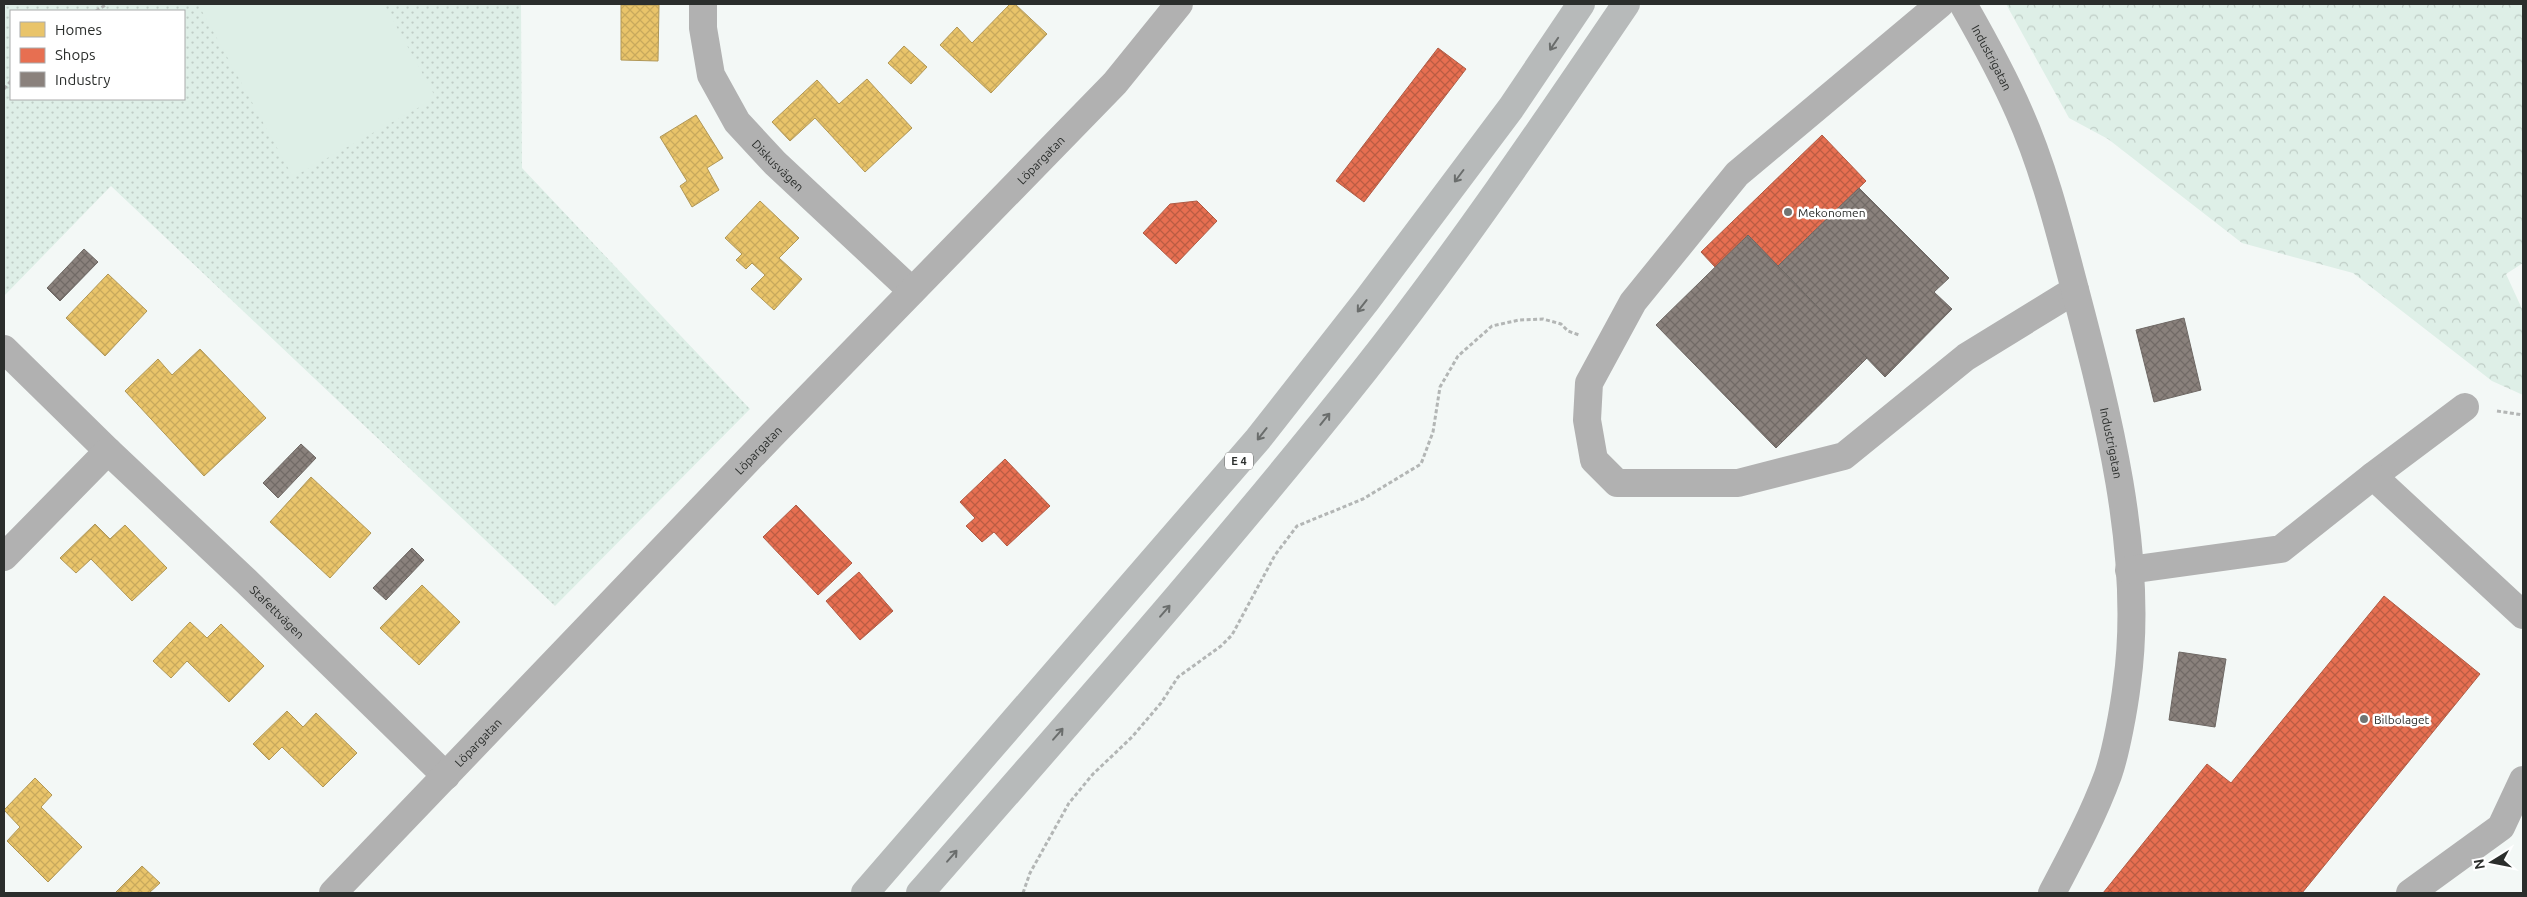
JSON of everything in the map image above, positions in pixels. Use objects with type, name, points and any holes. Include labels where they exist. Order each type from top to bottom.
[{"type":"highway","name":"E 4","points":[[865,893],[1258,439],[1367,300],[1511,108],[1581,4]]},
{"type":"highway","points":[[920,893],[1222,545],[1365,370],[1471,229],[1626,4]]},
{"type":"street","name":"Diskusvägen","points":[[703,4],[703,28],[711,75],[737,122],[775,163],[912,291]]},
{"type":"street","name":"Löpargatan","points":[[333,893],[912,291],[1115,83],[1179,4]]},
{"type":"street","points":[[1940,4],[1737,174],[1633,302],[1589,383],[1587,420],[1594,460],[1617,483],[1738,483],[1844,456],[1966,357],[2075,290]]},
{"type":"street","name":"Industrigatan","points":[[1963,4],[1997,64],[2020,114],[2040,168],[2100,386],[2124,510],[2131,606],[2128,683],[2109,773],[2085,831],[2052,893]]},
{"type":"street","name":"Stafettvägen","points":[[4,349],[108,451],[246,580],[446,776]]},
{"type":"street","points":[[2129,570],[2281,549],[2373,476],[2465,407]]},
{"type":"street","points":[[4,557],[108,451]]},
{"type":"street","points":[[2373,476],[2523,615]]},
{"type":"street","points":[[2410,893],[2501,826],[2523,780]]},
{"type":"path","points":[[1023,893],[1030,873],[1069,803],[1093,774],[1132,737],[1161,703],[1178,677],[1221,646],[1232,635],[1274,555],[1297,526],[1364,500],[1421,464],[1434,432],[1440,387],[1458,356],[1474,340],[1492,326],[1519,320],[1544,319],[1561,324],[1568,330],[1608,348]]},
{"type":"green space","points":[[4,4],[521,4],[522,168],[750,409],[555,606],[111,186],[4,296]]},
{"type":"green space","points":[[198,4],[384,4],[436,98],[293,177]]},
{"type":"green space","points":[[2006,4],[2523,4],[2523,263],[2506,274],[2523,311],[2523,395],[2492,381],[2353,273],[2242,243],[2108,139],[2069,118]]},
{"type":"building: Homes","points":[[1010,4],[1015,4],[1047,34],[991,93],[940,45],[957,27],[972,43]]},
{"type":"building: Homes","points":[[621,5],[659,5],[658,61],[621,60]]},
{"type":"building: Homes","points":[[904,46],[927,67],[911,84],[888,63]]},
{"type":"building: Homes","points":[[867,79],[912,128],[865,172],[815,118],[790,141],[772,122],[817,80],[839,104]]},
{"type":"building: Homes","points":[[696,115],[723,158],[707,168],[719,190],[692,207],[680,186],[687,181],[660,137]]},
{"type":"building: Homes","points":[[760,201],[799,238],[779,258],[802,279],[774,310],[751,289],[765,275],[752,263],[746,269],[736,260],[742,254],[725,238]]},
{"type":"building: Homes","points":[[108,274],[147,311],[105,356],[66,318]]},
{"type":"building: Homes","points":[[200,349],[266,418],[204,476],[125,391],[158,359],[172,375]]},
{"type":"building: Homes","points":[[311,477],[371,533],[330,578],[270,522]]},
{"type":"building: Homes","points":[[95,524],[110,539],[125,525],[167,568],[132,601],[91,559],[76,573],[60,558]]},
{"type":"building: Homes","points":[[422,585],[460,622],[419,665],[380,628]]},
{"type":"building: Homes","points":[[190,622],[207,638],[221,624],[264,666],[229,702],[187,661],[171,678],[153,661]]},
{"type":"building: Homes","points":[[287,711],[303,727],[316,713],[357,753],[323,787],[282,747],[269,760],[253,744]]},
{"type":"building: Homes","points":[[35,778],[52,795],[41,807],[82,847],[48,882],[7,841],[20,827],[4,810]]},
{"type":"building: Homes","points":[[142,866],[160,883],[149,893],[115,893]]},
{"type":"building: Shops","points":[[1438,48],[1466,69],[1364,202],[1336,181]]},
{"type":"building: Shops","name":"Mekonomen","points":[[1822,135],[1866,181],[1778,266],[1748,235],[1715,267],[1701,252]]},
{"type":"building: Shops","points":[[1197,201],[1217,221],[1176,264],[1143,233],[1170,204]]},
{"type":"building: Shops","points":[[1005,459],[1050,506],[1007,546],[994,532],[982,542],[966,526],[975,518],[960,502]]},
{"type":"building: Shops","points":[[796,505],[852,563],[818,595],[763,537]]},
{"type":"building: Shops","points":[[859,572],[893,611],[860,640],[826,601]]},
{"type":"building: Shops","name":"Bilbolaget","points":[[2384,596],[2480,674],[2302,893],[2103,893],[2207,764],[2231,783]]},
{"type":"building: Industry","points":[[1859,188],[1949,278],[1934,292],[1952,309],[1885,377],[1778,266]]},
{"type":"building: Industry","points":[[1748,235],[1867,358],[1776,448],[1656,325]]},
{"type":"building: Industry","points":[[84,249],[98,262],[60,301],[47,288]]},
{"type":"building: Industry","points":[[2184,318],[2201,390],[2154,402],[2136,330]]},
{"type":"building: Industry","points":[[301,444],[316,458],[278,498],[263,483]]},
{"type":"building: Industry","points":[[412,548],[424,560],[386,600],[373,588]]},
{"type":"building: Industry","points":[[2179,652],[2226,659],[2215,727],[2169,720]]},
{"type":"place","name":"Mekonomen","points":[[1788,212]]},
{"type":"place","name":"Bilbolaget","points":[[2364,719]]}]
